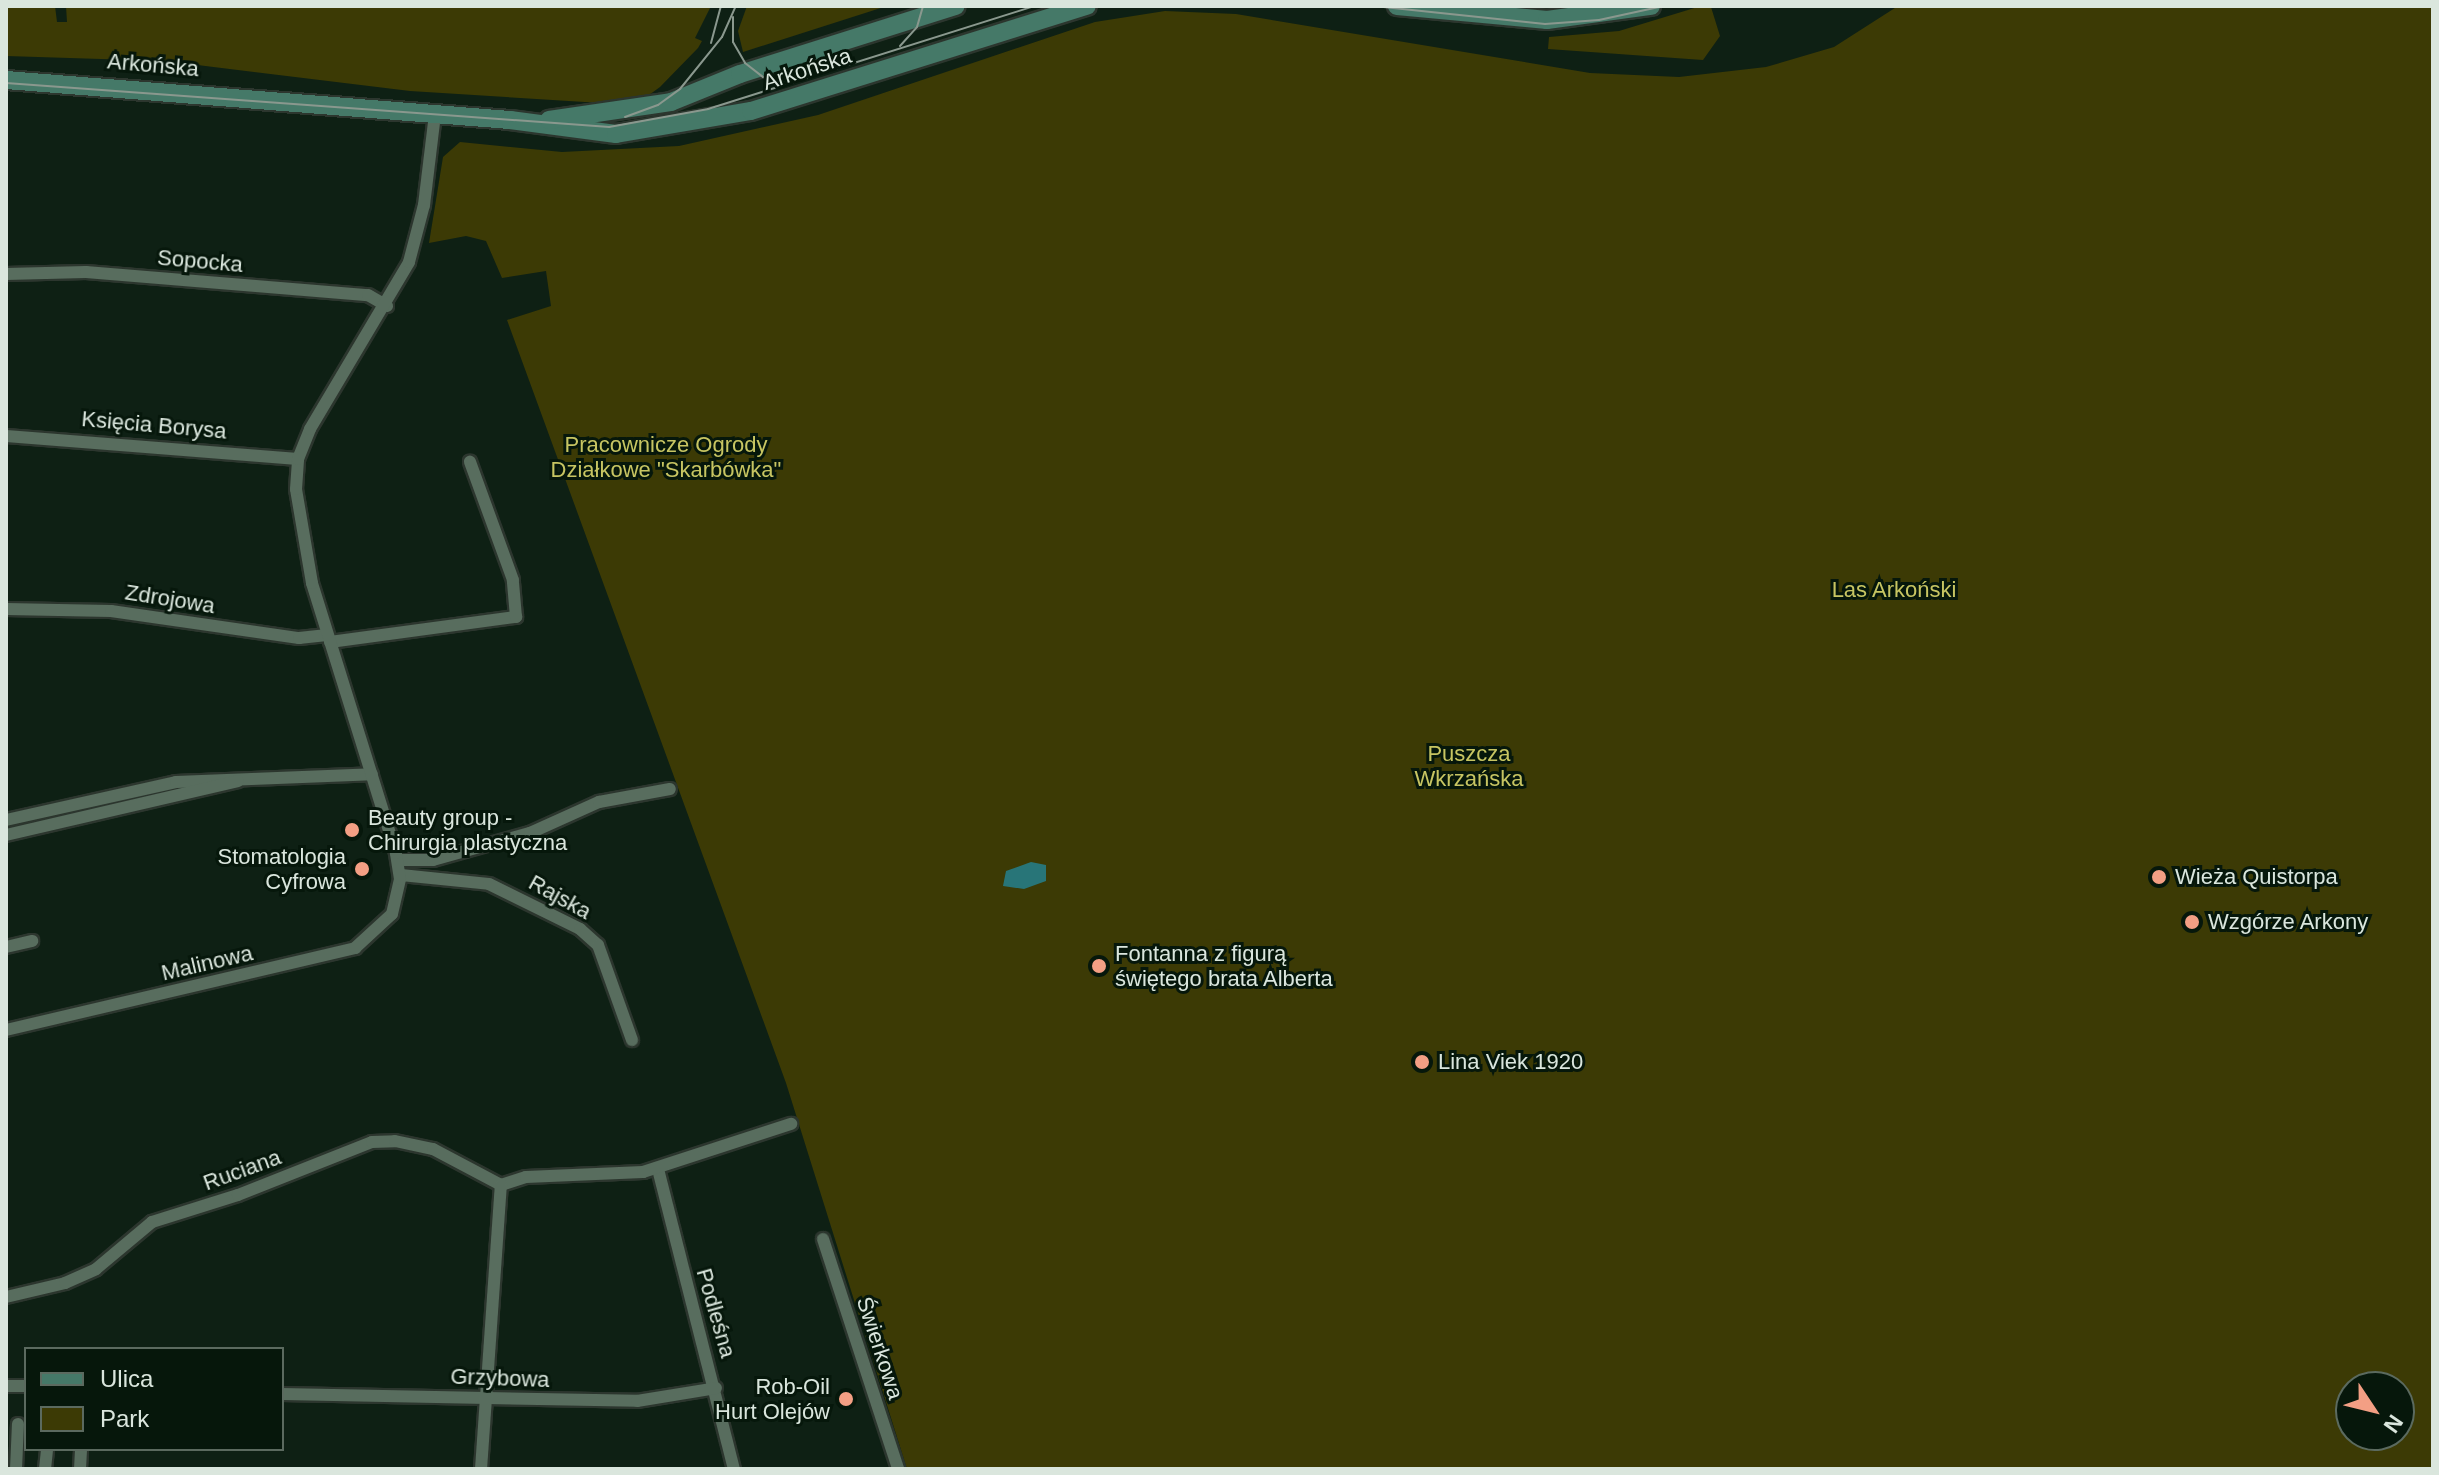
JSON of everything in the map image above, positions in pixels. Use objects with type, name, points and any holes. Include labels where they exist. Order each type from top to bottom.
[{"type":"street","name":"Arkońska","points":[[534,122],[658,105],[956,6]]},
{"type":"street","name":"Arkońska","points":[[6,80],[534,122],[603,134],[710,121],[1087,6]]},
{"type":"street","points":[[1397,6],[1547,20],[1651,6]]},
{"type":"street","points":[[401,875],[328,638],[299,521],[298,459],[318,415],[387,306],[419,227],[435,114]]},
{"type":"street","name":"Sopocka","points":[[6,274],[86,272],[368,295],[387,306]]},
{"type":"street","name":"Księcia Borysa","points":[[6,436],[298,459]]},
{"type":"street","name":"Zdrojowa","points":[[6,609],[111,611],[299,638],[328,638],[516,617],[513,580],[470,462]]},
{"type":"street","points":[[6,820],[176,782],[372,774]]},
{"type":"street","points":[[6,835],[245,779]]},
{"type":"street","points":[[398,860],[433,860],[530,833],[599,802],[670,789]]},
{"type":"street","name":"Malinowa","points":[[6,1030],[355,948],[382,928],[397,903],[401,875]]},
{"type":"street","name":"Rajska","points":[[401,875],[489,884],[580,929],[598,945],[632,1040]]},
{"type":"street","points":[[6,947],[32,941]]},
{"type":"street","points":[[481,1469],[501,1185],[526,1177],[658,1169],[791,1124]]},
{"type":"street","name":"Ruciana","points":[[6,1297],[65,1283],[96,1269],[152,1222],[238,1195],[372,1142],[433,1149],[501,1185]]},
{"type":"street","name":"Podleśna","points":[[658,1169],[716,1388],[734,1469]]},
{"type":"street","name":"Świerkowa","points":[[823,1239],[898,1469]]},
{"type":"street","name":"Grzybowa","points":[[284,1394],[637,1401],[716,1388]]},
{"type":"street","points":[[16,1469],[18,1424]]},
{"type":"green space","points":[[6,6],[55,6],[57,22],[67,22],[66,6],[711,6],[695,38],[702,41],[698,48],[660,87],[642,100],[601,103],[410,91],[165,61],[6,56]]},
{"type":"green space","points":[[747,6],[887,6],[743,52],[738,31]]},
{"type":"green space","points":[[1701,6],[1711,7],[1720,36],[1703,60],[1548,49],[1549,37],[1619,31]]},
{"type":"green space","name":"Puszcza Wkrzańska","points":[[1898,6],[2433,6],[2433,1469],[907,1469],[786,1083],[507,320],[551,306],[546,271],[502,278],[486,241],[466,236],[429,243],[443,157],[460,142],[562,152],[679,146],[818,115],[1095,22],[1165,11],[1236,14],[1590,73],[1679,77],[1766,67],[1834,47]]},
{"type":"water","points":[[1031,862],[1046,865],[1046,881],[1024,889],[1003,886],[1006,871]]},
{"type":"tram line","points":[[711,43],[721,6]]},
{"type":"tram line","points":[[625,117],[658,105],[680,89],[722,37],[736,6]]},
{"type":"tram line","points":[[900,46],[917,27],[923,6]]},
{"type":"tram line","points":[[6,83],[609,127],[708,109],[1034,6]]},
{"type":"tram line","points":[[1374,6],[1545,24],[1599,20],[1664,6]]},
{"type":"tram line","points":[[733,17],[733,42],[745,63],[763,77],[786,82]]},
{"type":"place","name":"Beauty group - Chirurgia plastyczna","points":[[352,830]]},
{"type":"place","name":"Stomatologia Cyfrowa","points":[[362,869]]},
{"type":"place","name":"Wieża Quistorpa","points":[[2159,877]]},
{"type":"place","name":"Wzgórze Arkony","points":[[2192,922]]},
{"type":"place","name":"Fontanna z figurą świętego brata Alberta","points":[[1099,966]]},
{"type":"place","name":"Lina Viek 1920","points":[[1422,1062]]},
{"type":"place","name":"Rob-Oil Hurt Olejów","points":[[846,1399]]},
{"type":"park label","name":"Pracownicze Ogrody Działkowe \"Skarbówka\"","points":[[666,456]]},
{"type":"park label","name":"Las Arkoński","points":[[1894,590]]}]
